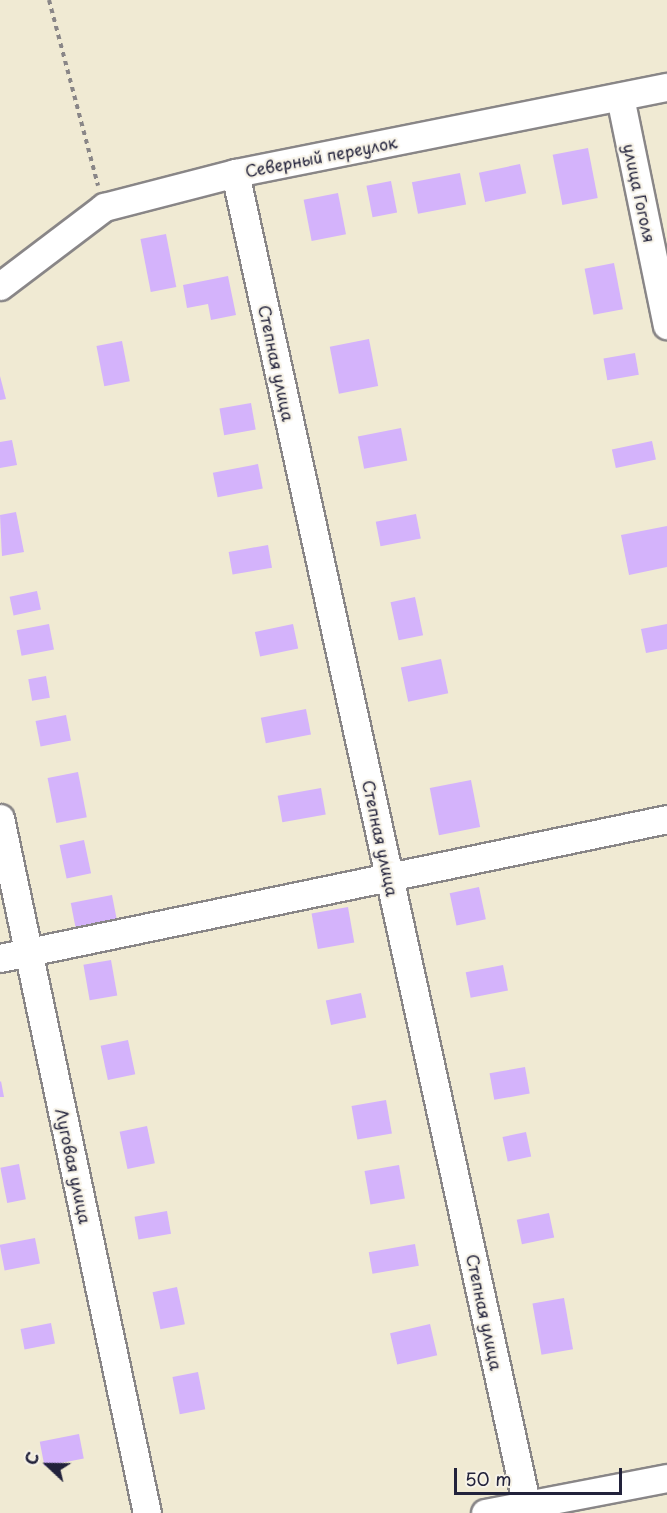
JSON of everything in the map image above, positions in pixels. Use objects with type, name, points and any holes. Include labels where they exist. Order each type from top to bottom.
[{"type":"street","name":"Северный переулок","points":[[0,286],[104,207],[235,173],[667,87]]},
{"type":"street","name":"улица Гоголя","points":[[620,97],[658,233],[667,325]]},
{"type":"street","name":"Степная улица","points":[[235,173],[526,1502]]},
{"type":"street","name":"Луговая улица","points":[[0,818],[147,1513]]},
{"type":"street","points":[[0,958],[390,879],[667,819]]},
{"type":"street","points":[[485,1513],[526,1502],[667,1478]]},
{"type":"path","points":[[49,0],[104,207]]},
{"type":"building","points":[[588,148],[598,198],[562,205],[553,155]]},
{"type":"building","points":[[520,164],[526,193],[485,202],[479,173]]},
{"type":"building","points":[[460,173],[466,204],[418,214],[412,182]]},
{"type":"building","points":[[391,181],[397,212],[373,217],[366,186]]},
{"type":"building","points":[[338,193],[346,234],[312,241],[304,200]]},
{"type":"building","points":[[166,234],[176,287],[151,292],[140,239]]},
{"type":"building","points":[[614,263],[623,309],[594,315],[585,269]]},
{"type":"building","points":[[228,276],[236,315],[211,320],[208,304],[187,308],[183,285]]},
{"type":"building","points":[[369,339],[378,386],[339,394],[330,347]]},
{"type":"building","points":[[122,341],[130,381],[104,386],[96,346]]},
{"type":"building","points":[[635,353],[639,375],[607,380],[603,359]]},
{"type":"building","points":[[0,376],[6,399],[0,400]]},
{"type":"building","points":[[251,403],[256,430],[224,435],[219,409]]},
{"type":"building","points":[[401,428],[407,460],[364,469],[358,436]]},
{"type":"building","points":[[12,440],[17,465],[0,468],[0,442]]},
{"type":"building","points":[[652,441],[656,460],[616,468],[612,450]]},
{"type":"building","points":[[258,464],[263,489],[218,497],[213,473]]},
{"type":"building","points":[[16,512],[24,552],[2,556],[0,515]]},
{"type":"building","points":[[416,514],[421,539],[381,546],[376,522]]},
{"type":"building","points":[[667,526],[667,567],[629,575],[621,535]]},
{"type":"building","points":[[268,545],[272,568],[233,575],[229,552]]},
{"type":"building","points":[[37,591],[41,610],[14,615],[10,597]]},
{"type":"building","points":[[415,597],[423,635],[399,640],[391,602]]},
{"type":"building","points":[[49,624],[54,650],[22,656],[17,630]]},
{"type":"building","points":[[293,624],[298,648],[260,657],[255,632]]},
{"type":"building","points":[[667,624],[667,649],[646,653],[641,629]]},
{"type":"building","points":[[441,659],[448,693],[408,702],[401,668]]},
{"type":"building","points":[[46,676],[50,698],[32,701],[28,679]]},
{"type":"building","points":[[306,709],[311,735],[266,743],[261,718]]},
{"type":"building","points":[[66,715],[71,741],[41,746],[36,721]]},
{"type":"building","points":[[78,772],[87,817],[56,823],[48,778]]},
{"type":"building","points":[[471,780],[480,827],[439,835],[430,788]]},
{"type":"building","points":[[321,788],[326,815],[282,822],[278,796]]},
{"type":"building","points":[[84,840],[91,873],[67,878],[60,845]]},
{"type":"building","points":[[479,887],[486,919],[457,926],[450,893]]},
{"type":"building","points":[[112,895],[117,920],[76,928],[71,903]]},
{"type":"building","points":[[348,907],[354,942],[318,949],[312,913]]},
{"type":"building","points":[[111,960],[117,995],[90,1000],[83,965]]},
{"type":"building","points":[[503,965],[508,991],[471,998],[466,972]]},
{"type":"building","points":[[361,993],[366,1017],[331,1025],[326,1000]]},
{"type":"building","points":[[128,1040],[135,1074],[108,1080],[101,1046]]},
{"type":"building","points":[[525,1067],[530,1094],[494,1100],[490,1073]]},
{"type":"building","points":[[1,1081],[4,1097],[0,1097]]},
{"type":"building","points":[[386,1100],[392,1133],[357,1140],[352,1106]]},
{"type":"building","points":[[147,1126],[155,1163],[128,1169],[120,1132]]},
{"type":"building","points":[[526,1132],[531,1156],[508,1161],[503,1137]]},
{"type":"building","points":[[19,1164],[26,1199],[7,1203],[0,1168]]},
{"type":"building","points":[[399,1165],[405,1198],[370,1205],[365,1171]]},
{"type":"building","points":[[167,1211],[171,1234],[138,1239],[135,1217]]},
{"type":"building","points":[[549,1213],[554,1237],[522,1244],[517,1220]]},
{"type":"building","points":[[35,1238],[40,1264],[5,1270],[0,1245]]},
{"type":"building","points":[[415,1244],[419,1266],[373,1274],[369,1252]]},
{"type":"building","points":[[177,1287],[185,1324],[160,1329],[153,1292]]},
{"type":"building","points":[[564,1298],[573,1349],[542,1355],[532,1304]]},
{"type":"building","points":[[51,1323],[55,1344],[25,1350],[21,1329]]},
{"type":"building","points":[[430,1324],[437,1355],[397,1364],[390,1333]]},
{"type":"building","points":[[198,1372],[205,1409],[180,1414],[172,1377]]},
{"type":"building","points":[[79,1434],[84,1459],[45,1466],[40,1442]]}]
